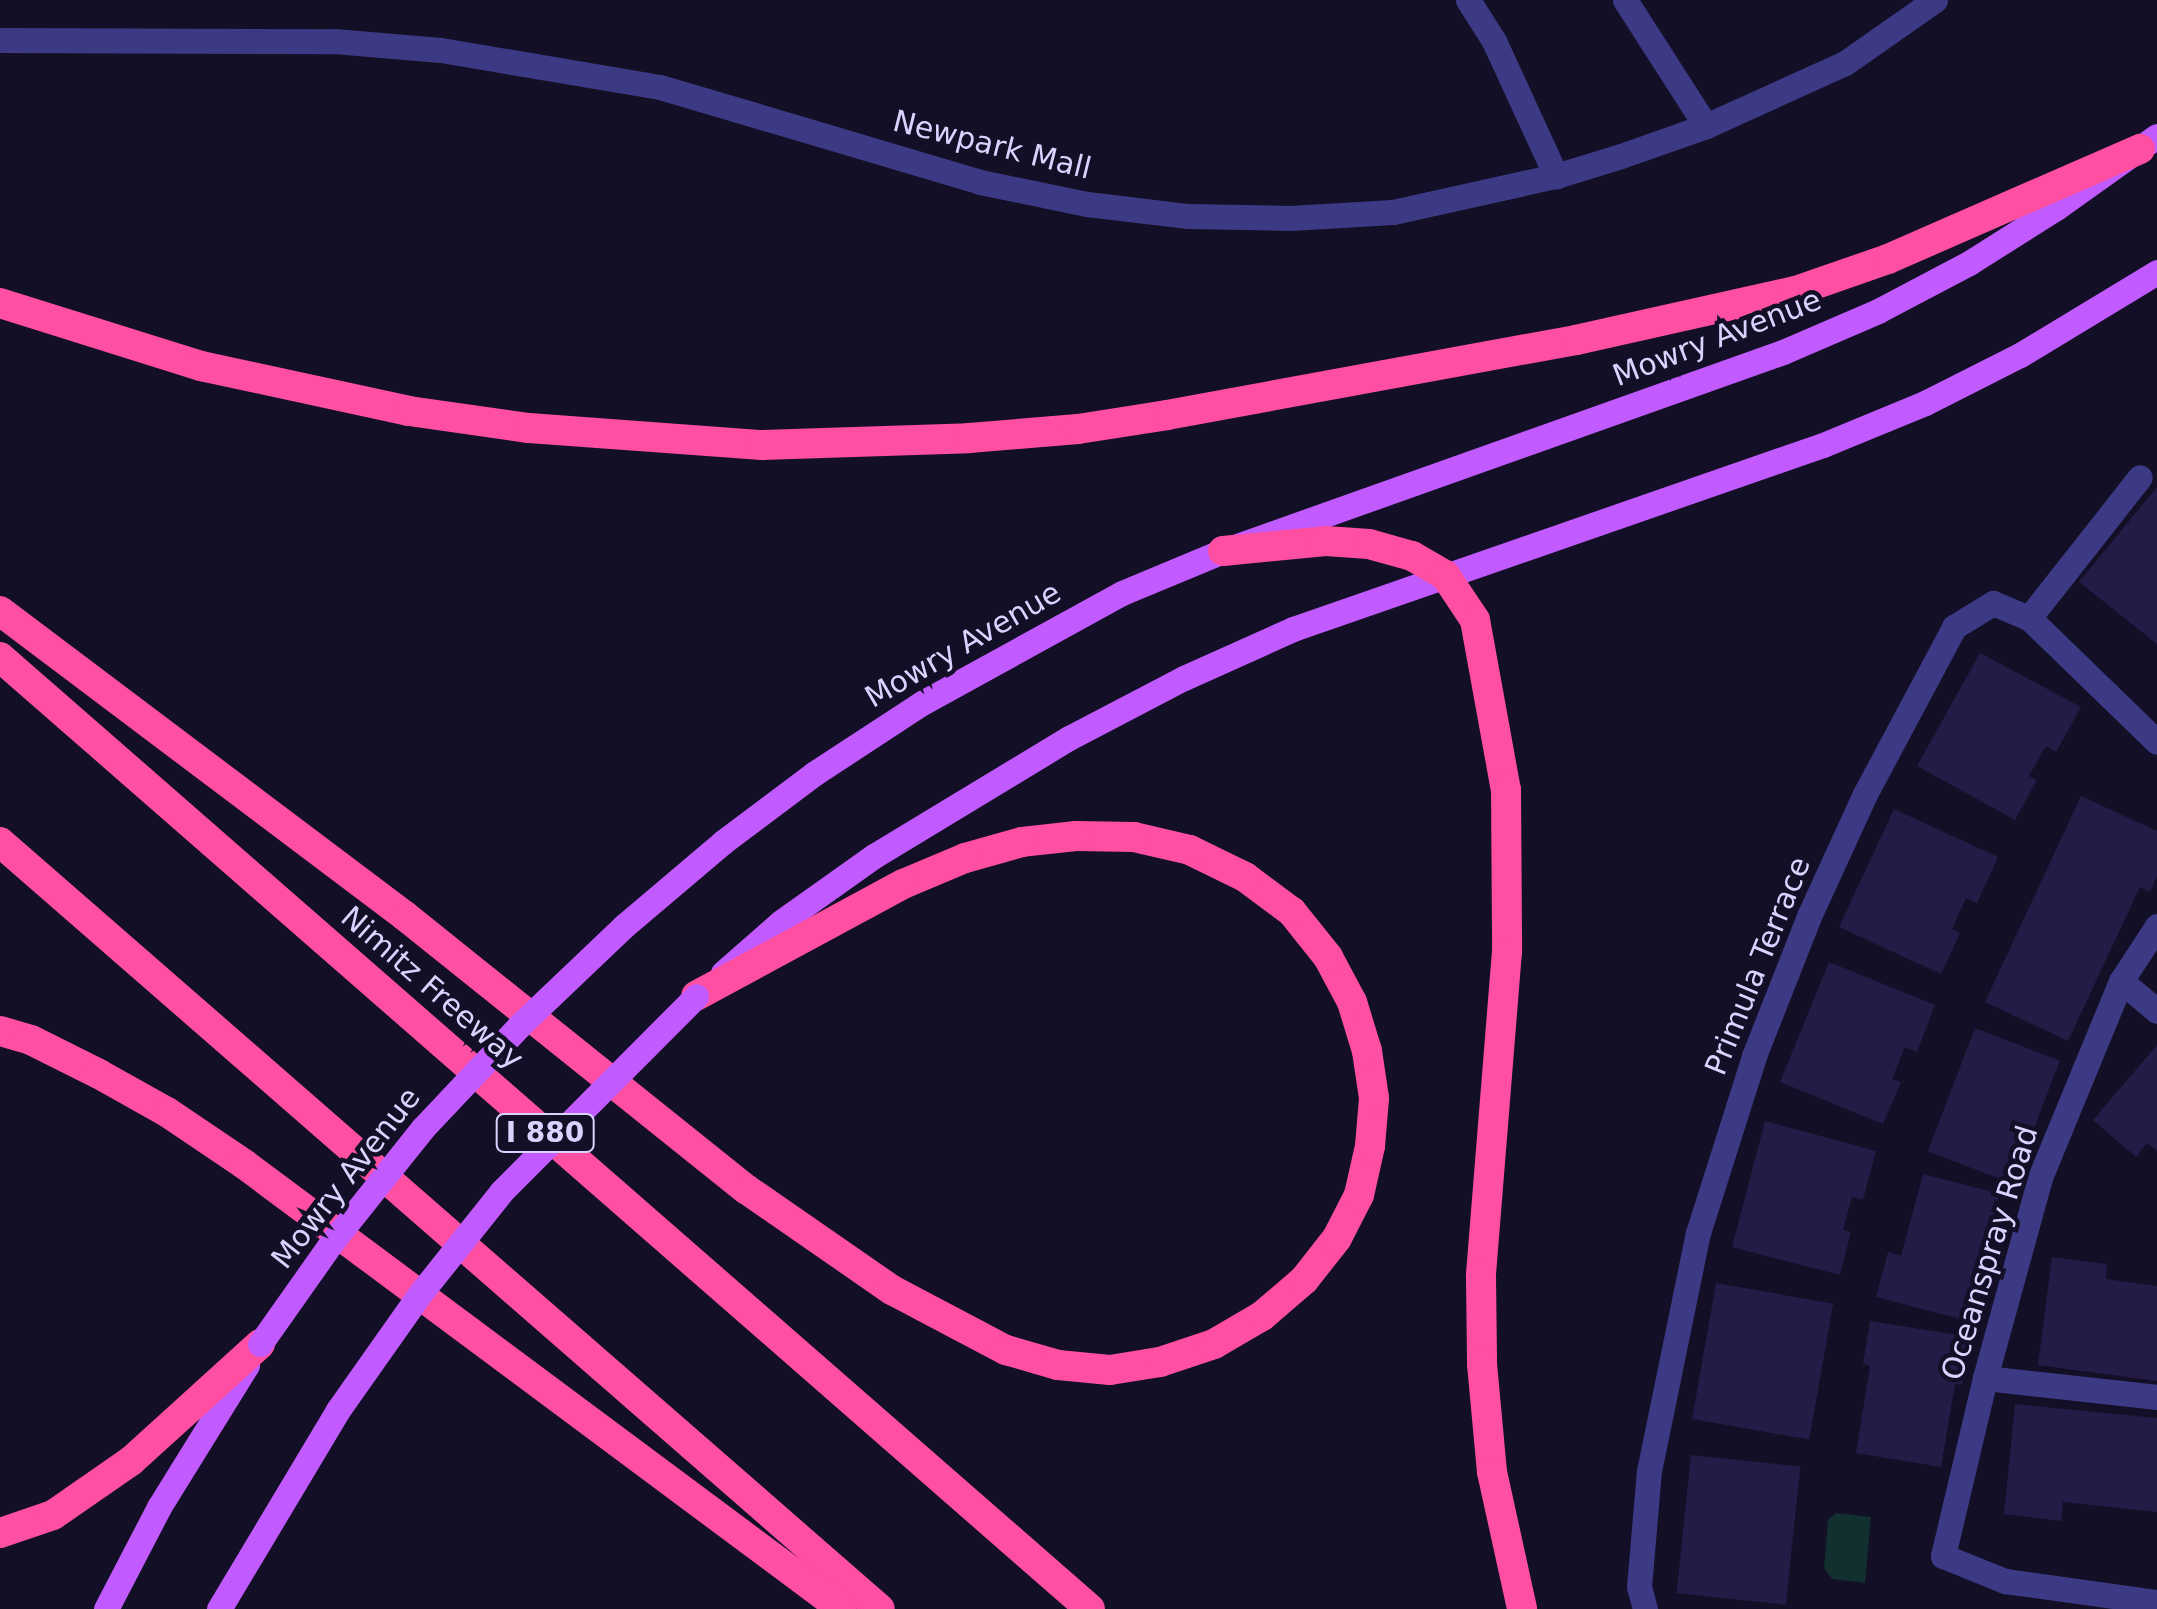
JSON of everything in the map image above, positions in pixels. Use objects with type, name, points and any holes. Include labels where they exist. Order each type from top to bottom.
[{"type":"highway","points":[[0,303],[219,371],[409,411],[529,428],[762,445],[969,438],[1078,429],[1168,415],[1576,340],[1778,296],[1888,260],[2148,142]]},
{"type":"highway","points":[[1223,551],[1281,542],[1369,544],[1412,556],[1444,576],[1475,620],[1506,790],[1507,951],[1480,1276],[1492,1472],[1522,1609]]},
{"type":"highway","points":[[0,611],[405,916],[746,1189],[892,1290],[1006,1350],[1058,1365],[1110,1370],[1160,1362],[1214,1344],[1262,1316],[1304,1280],[1337,1238],[1359,1195],[1370,1146],[1374,1098],[1367,1050],[1352,1002],[1328,957],[1292,912],[1246,877],[1190,850],[1134,837],[1076,836],[1022,842],[965,858],[903,884],[696,996]]},
{"type":"highway","name":"Nimitz Freeway","points":[[0,657],[1090,1609]]},
{"type":"highway","points":[[0,842],[880,1609]]},
{"type":"highway","points":[[0,1031],[31,1040],[100,1074],[167,1112],[244,1164],[842,1609]]},
{"type":"highway","points":[[0,1533],[53,1515],[131,1461],[260,1344]]},
{"type":"main road","name":"Mowry Avenue","points":[[106,1609],[158,1507],[260,1344],[332,1242],[423,1128],[520,1024],[624,926],[815,772],[922,704],[1122,593],[1223,551],[1783,352],[1862,318],[1969,263],[2148,142]]},
{"type":"main road","points":[[218,1609],[338,1410],[419,1295],[502,1191],[696,996],[781,922],[874,856],[1068,738],[1184,678],[1293,629],[1823,445],[1926,402],[2020,355],[2157,272]]},
{"type":"street","points":[[1468,0],[1494,41],[1556,176]]},
{"type":"street","points":[[1625,0],[1706,126]]},
{"type":"street","name":"Newpark Mall","points":[[0,40],[334,41],[533,63],[660,87],[980,182],[1087,204],[1188,216],[1290,218],[1393,212],[1556,176],[1706,126],[1844,63],[1934,0]]},
{"type":"street","points":[[2140,477],[2029,618],[2157,742]]},
{"type":"street","name":"Primula Terrace","points":[[1645,1609],[1639,1588],[1649,1471],[1669,1365],[1698,1233],[1754,1056],[1865,794],[1954,627],[1993,603],[2029,618]]},
{"type":"street","name":"Oceanspray Road","points":[[2157,926],[2121,981],[2040,1178],[1984,1378],[1943,1556],[2005,1581],[2157,1602]]},
{"type":"street","points":[[2121,981],[2157,1011]]},
{"type":"street","points":[[1984,1378],[2157,1397]]},
{"type":"green space","points":[[1836,1513],[1871,1517],[1865,1583],[1832,1579],[1824,1568],[1828,1520]]},
{"type":"building","points":[[2157,487],[2157,644],[2079,582]]},
{"type":"building","points":[[1980,653],[2081,707],[2056,752],[2046,746],[2029,776],[2037,780],[2015,820],[1917,766]]},
{"type":"building","points":[[2081,796],[2157,831],[2157,876],[2150,892],[2140,887],[2068,1041],[1985,1002]]},
{"type":"building","points":[[1894,809],[1998,857],[1977,903],[1966,898],[1952,929],[1960,933],[1941,974],[1839,927]]},
{"type":"building","points":[[1829,962],[1935,1005],[1917,1052],[1905,1047],[1892,1079],[1901,1082],[1883,1124],[1780,1082]]},
{"type":"building","points":[[1975,1028],[2060,1061],[2013,1184],[1928,1151]]},
{"type":"building","points":[[2157,1045],[2157,1151],[2147,1143],[2136,1157],[2093,1120]]},
{"type":"building","points":[[1765,1121],[1876,1151],[1863,1200],[1852,1197],[1843,1230],[1851,1232],[1840,1275],[1732,1247]]},
{"type":"building","points":[[1923,1174],[2000,1194],[1978,1277],[1988,1280],[1976,1323],[1876,1297],[1888,1252],[1901,1256]]},
{"type":"building","points":[[2052,1257],[2107,1264],[2106,1279],[2157,1286],[2157,1381],[2038,1365]]},
{"type":"building","points":[[1716,1283],[1833,1304],[1809,1440],[1692,1419]]},
{"type":"building","points":[[1870,1321],[1970,1337],[1962,1385],[1955,1384],[1941,1467],[1856,1453],[1870,1366],[1863,1364]]},
{"type":"building","points":[[2015,1404],[2157,1418],[2157,1512],[2063,1502],[2061,1521],[2004,1514]]},
{"type":"building","points":[[1691,1455],[1800,1466],[1786,1605],[1676,1593]]}]
